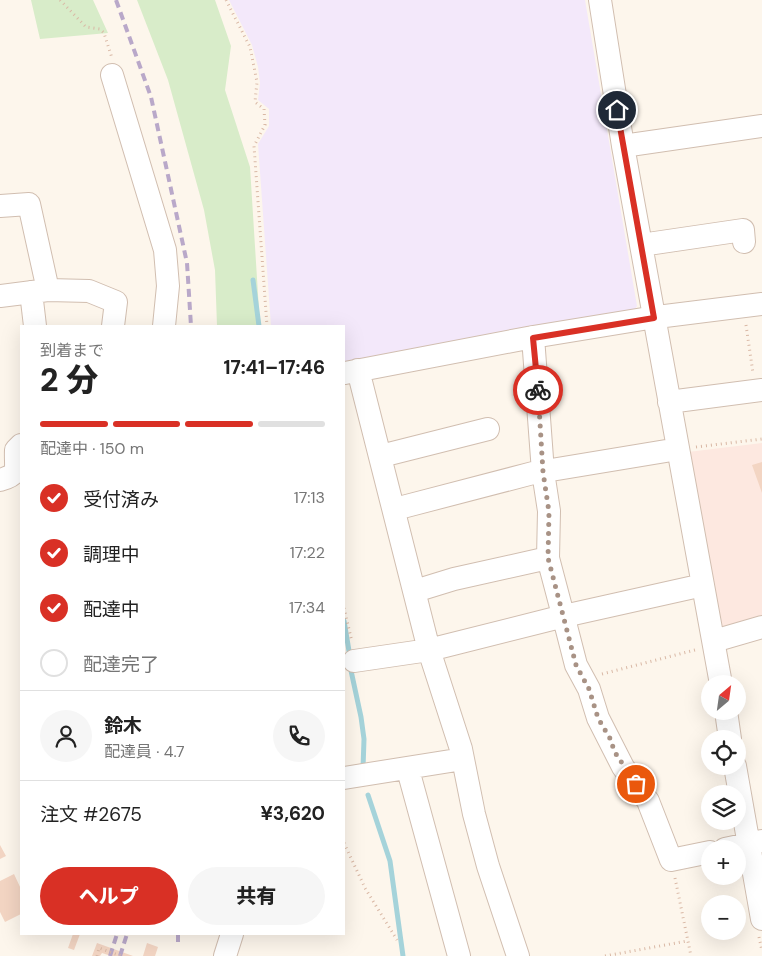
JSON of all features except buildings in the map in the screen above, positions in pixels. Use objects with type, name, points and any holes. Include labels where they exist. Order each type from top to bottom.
[{"type":"street","points":[[600,0],[623,146],[703,585],[706,645],[718,675]]},
{"type":"street","points":[[112,75],[165,250],[168,286],[164,325]]},
{"type":"street","points":[[623,146],[762,126]]},
{"type":"street","points":[[0,206],[30,204],[40,291],[35,325]]},
{"type":"street","points":[[641,245],[743,230],[744,242]]},
{"type":"street","points":[[0,296],[40,291],[89,291],[116,302],[113,325]]},
{"type":"street","points":[[518,956],[488,866],[472,805],[463,760],[429,650],[381,456],[351,372],[500,346],[533,338],[654,318],[752,305]]},
{"type":"street","points":[[533,338],[543,472],[549,512],[548,558],[576,665],[589,689],[598,718],[611,740],[611,745],[623,767],[648,801],[671,860],[701,854]]},
{"type":"street","points":[[669,402],[759,390]]},
{"type":"street","points":[[381,456],[488,428]]},
{"type":"street","points":[[0,480],[12,476],[16,472],[16,450],[20,446]]},
{"type":"street","points":[[395,509],[543,472],[678,448]]},
{"type":"street","points":[[415,592],[454,580],[548,558]]},
{"type":"street","points":[[356,661],[429,650],[564,616],[703,585]]},
{"type":"street","points":[[706,645],[762,627]]},
{"type":"street","points":[[345,778],[463,760]]},
{"type":"street","points":[[410,769],[410,777],[459,956]]},
{"type":"street","points":[[737,775],[755,843],[762,919]]},
{"type":"street","points":[[225,956],[232,935]]},
{"type":"path","points":[[60,0],[86,26],[100,29],[104,34],[115,69],[112,75]]},
{"type":"path","points":[[226,0],[250,47],[257,82],[255,102],[264,109],[265,125],[254,146],[267,325]]},
{"type":"path","points":[[752,305],[759,390]]},
{"type":"path","points":[[678,448],[762,440]]},
{"type":"path","points":[[345,612],[356,661]]},
{"type":"path","points":[[598,675],[706,645]]},
{"type":"path","points":[[345,845],[365,888],[397,940]]},
{"type":"path","points":[[671,860],[691,956]]},
{"type":"path","points":[[605,956],[687,941]]},
{"type":"path","points":[[97,956],[100,948],[121,956]]},
{"type":"shaded area","points":[[229,0],[585,0],[637,306],[632,314],[345,362],[345,325],[271,325],[258,144],[269,126],[269,109],[258,100],[260,83],[252,45]]},
{"type":"shaded area","points":[[762,443],[762,620],[724,632],[718,626],[688,452]]},
{"type":"green space","points":[[31,0],[93,0],[108,33],[40,39]]},
{"type":"green space","points":[[137,0],[215,0],[231,46],[225,90],[250,167],[260,325],[217,325],[215,270],[204,210],[168,80]]},
{"type":"waterway","points":[[253,280],[259,325]]},
{"type":"waterway","points":[[345,627],[350,657]]},
{"type":"waterway","points":[[350,666],[364,739],[363,769]]},
{"type":"waterway","points":[[368,795],[390,861],[403,956]]},
{"type":"railway","points":[[116,0],[151,97],[187,263],[191,325]]},
{"type":"railway","points":[[110,956],[117,935]]},
{"type":"railway","points":[[120,956],[127,935]]},
{"type":"railway","points":[[178,935],[178,942]]},
{"type":"way so far","points":[[538,390],[543,472],[549,512],[548,558],[576,665],[589,689],[598,718],[611,740],[614,751],[636,784]]},
{"type":"route","points":[[538,390],[533,338],[654,318],[617,110]]}]
